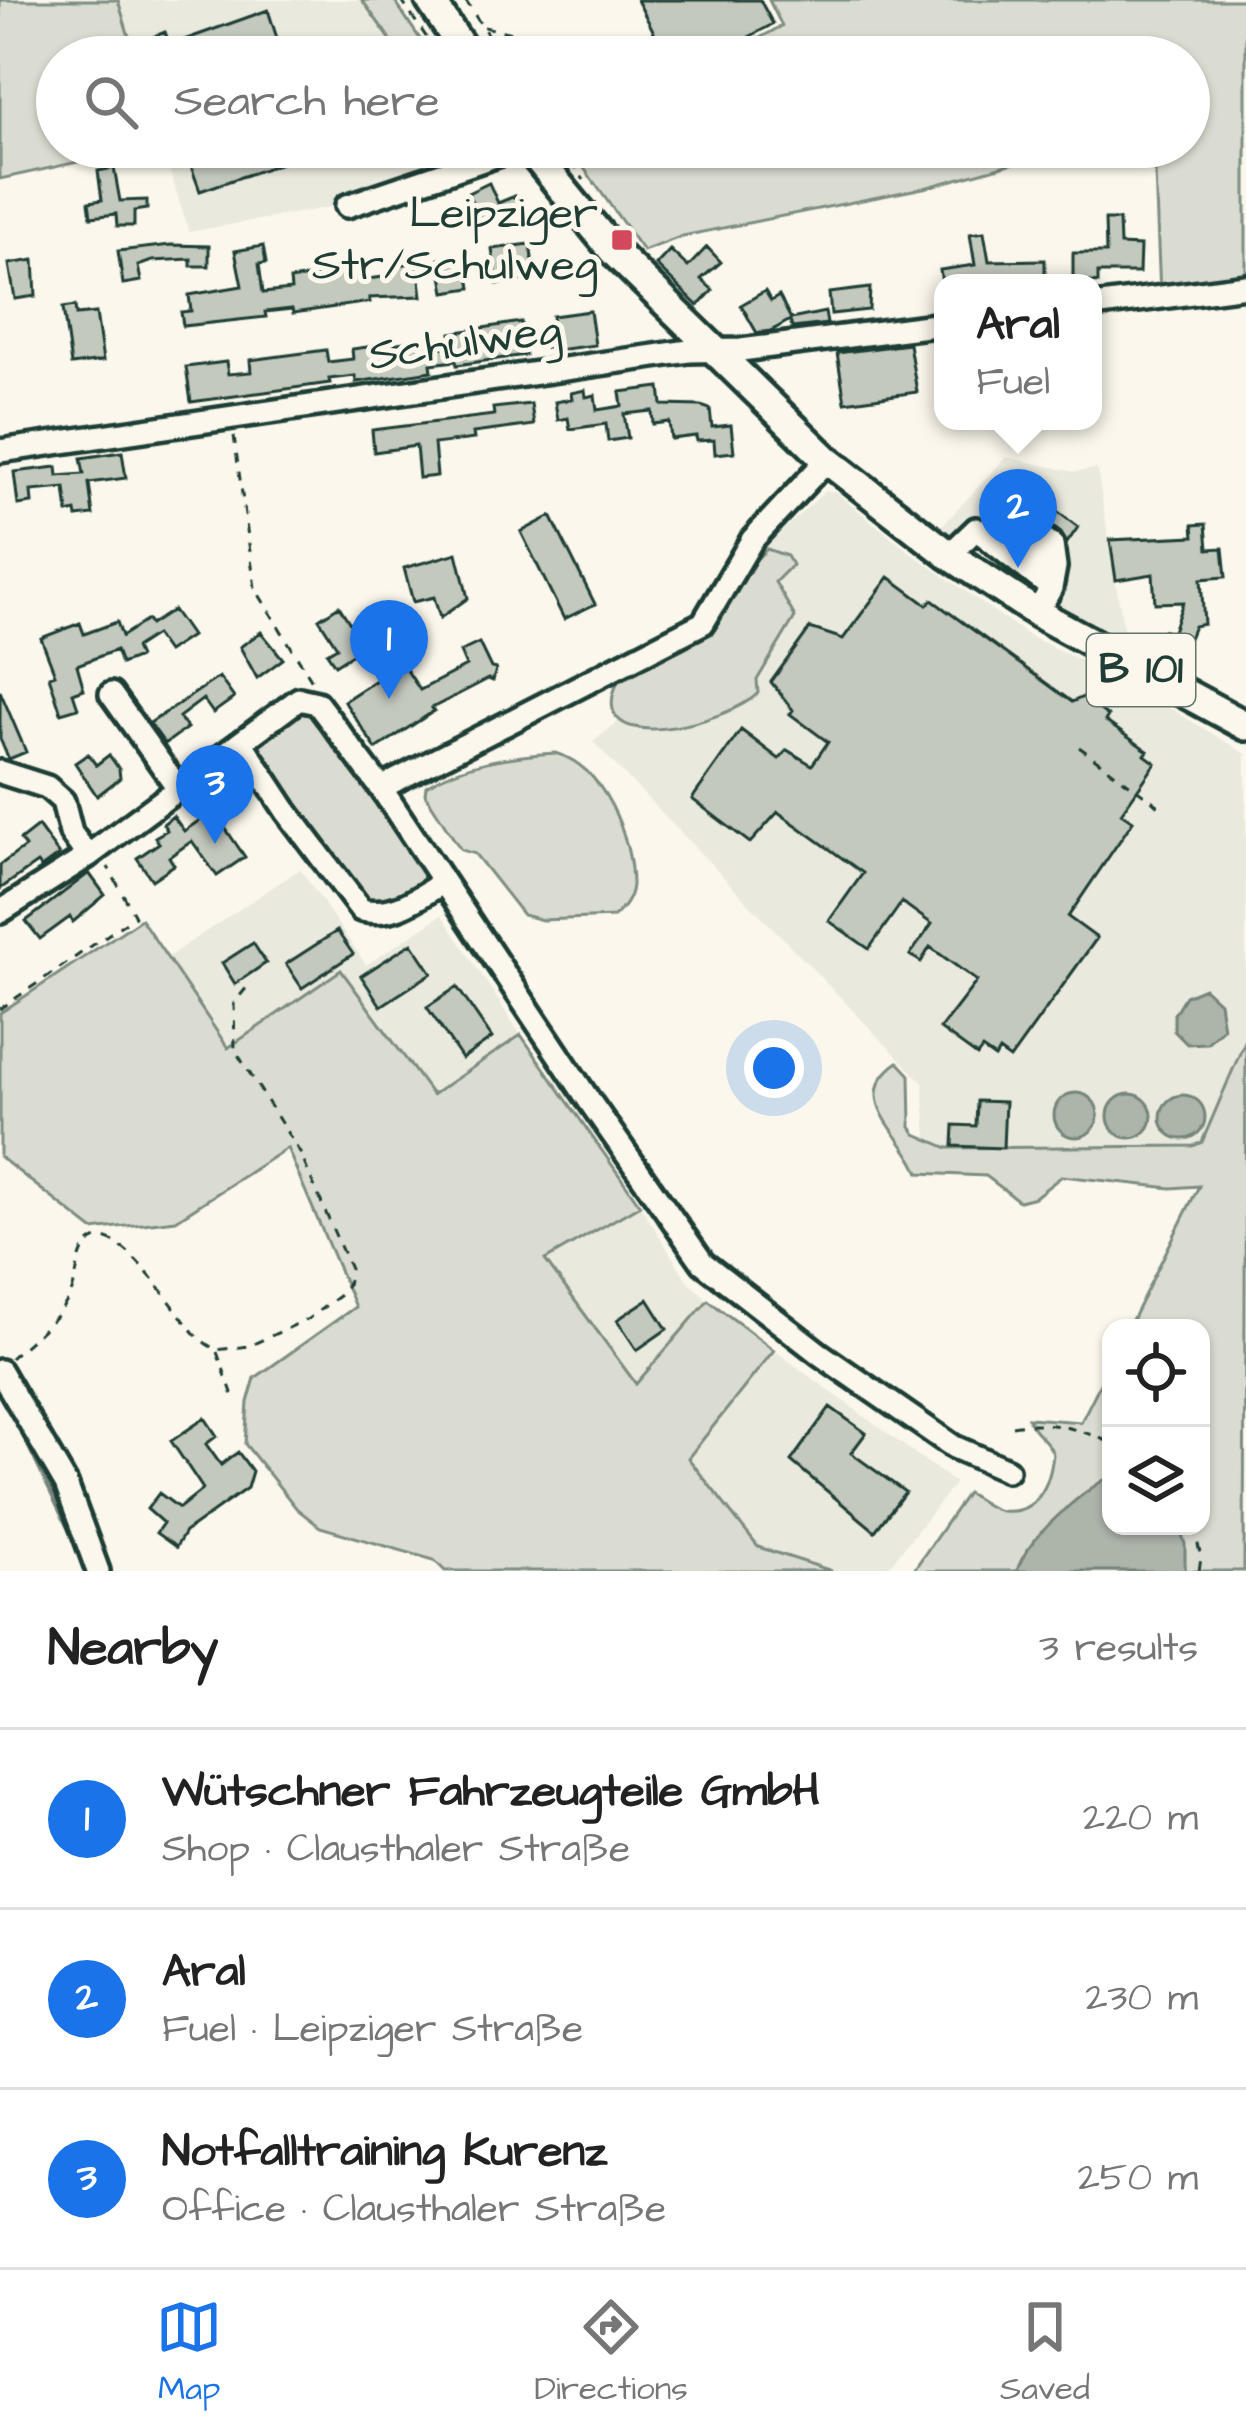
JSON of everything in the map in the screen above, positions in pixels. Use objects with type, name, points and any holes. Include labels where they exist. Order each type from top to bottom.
[{"type":"main road","points":[[430,0],[454,36]]},
{"type":"main road","name":"B 101","points":[[543,168],[614,252],[827,460],[949,555],[1037,613],[1246,726]]},
{"type":"street","points":[[347,206],[462,168]]},
{"type":"street","points":[[1102,305],[1246,286]]},
{"type":"street","name":"Schulweg","points":[[0,451],[230,415],[934,325]]},
{"type":"street","points":[[380,788],[703,623],[752,540],[827,460]]},
{"type":"street","points":[[976,529],[991,533],[1013,515],[1052,545],[1053,577],[1037,613]]},
{"type":"street","points":[[949,555],[976,529]]},
{"type":"street","points":[[976,529],[1053,577]]},
{"type":"street","points":[[111,694],[178,788]]},
{"type":"street","points":[[0,911],[92,852],[299,699],[317,704],[380,788],[703,1263],[804,1342],[953,1447],[1006,1470]]},
{"type":"street","points":[[241,742],[361,910],[381,914],[442,883]]},
{"type":"street","points":[[0,772],[46,787],[63,801],[71,833],[92,852]]},
{"type":"street","points":[[0,1369],[66,1484],[98,1571]]},
{"type":"path","points":[[401,0],[426,36]]},
{"type":"path","points":[[465,0],[488,36]]},
{"type":"path","points":[[482,27],[522,36]]},
{"type":"path","points":[[576,168],[594,193]]},
{"type":"path","points":[[230,415],[255,588],[313,678],[317,704]]},
{"type":"path","points":[[1079,748],[1158,805],[1166,805]]},
{"type":"path","points":[[0,1009],[135,916],[92,852]]},
{"type":"path","points":[[216,1350],[249,1346],[308,1318],[340,1295],[350,1269],[300,1153],[235,1050],[234,1003],[248,986]]},
{"type":"path","points":[[0,1369],[43,1329],[72,1292],[81,1252],[103,1237],[113,1239],[131,1255],[198,1337],[216,1350],[234,1398]]},
{"type":"path","points":[[1012,1426],[1042,1422],[1102,1440]]},
{"type":"path","points":[[1196,1535],[1199,1571]]},
{"type":"shaded area","points":[[0,0],[118,0],[129,36],[36,36],[36,168],[51,168],[0,179]]},
{"type":"shaded area","points":[[118,0],[362,0],[388,36],[129,36]]},
{"type":"shaded area","points":[[362,0],[394,0],[418,36],[388,36]]},
{"type":"shaded area","points":[[769,0],[1246,0],[1246,284],[1160,295],[1155,168],[1210,168],[1210,36],[763,36],[782,26]]},
{"type":"shaded area","points":[[169,168],[440,168],[326,208],[189,232]]},
{"type":"shaded area","points":[[584,168],[996,168],[928,187],[683,236],[643,251]]},
{"type":"shaded area","points":[[1006,457],[1075,472],[1097,469],[1125,638],[1053,603],[936,532]]},
{"type":"shaded area","points":[[825,491],[835,492],[911,553],[1029,636],[1125,681],[1246,754],[1246,1119],[1224,1169],[929,1164],[923,1083],[593,742],[619,721],[610,696],[617,677],[707,626],[733,579],[765,542]]},
{"type":"shaded area","points":[[767,549],[787,556],[792,565],[775,582],[795,617],[757,680],[758,693],[691,724],[638,728],[620,720],[612,705],[619,679],[688,641],[735,580]]},
{"type":"shaded area","points":[[299,699],[317,703],[442,883],[361,910],[241,742]]},
{"type":"shaded area","points":[[555,753],[588,772],[621,826],[632,885],[614,917],[542,920],[523,915],[475,854],[461,850],[425,794],[426,786],[472,766]]},
{"type":"shaded area","points":[[300,869],[366,965],[442,915],[521,1035],[432,1095],[342,970],[228,1048],[166,958]]},
{"type":"shaded area","points":[[141,919],[228,1048],[341,970],[432,1095],[521,1035],[640,1205],[545,1260],[636,1384],[708,1300],[774,1350],[688,1458],[758,1547],[832,1571],[445,1571],[434,1560],[320,1527],[297,1509],[245,1444],[248,1402],[255,1378],[355,1307],[287,1148],[176,1220],[93,1230],[0,1157],[0,1013]]},
{"type":"shaded area","points":[[1204,988],[1219,1002],[1223,1028],[1207,1043],[1187,1044],[1174,1031],[1174,1014],[1185,996]]},
{"type":"shaded area","points":[[1246,1039],[1244,1571],[913,1571],[967,1493],[1001,1511],[1033,1503],[1045,1486],[1053,1454],[1028,1418],[1081,1422],[1102,1380],[1102,1535],[1210,1535],[1210,1319],[1132,1319],[1199,1186],[1171,1188],[1062,1176],[1035,1197],[1019,1201],[986,1176],[919,1173],[878,1103],[883,1076],[898,1062],[910,1075],[911,1127],[916,1134],[948,1148],[1193,1146],[1202,1142]]},
{"type":"shaded area","points":[[1076,1093],[1091,1100],[1098,1115],[1091,1130],[1076,1137],[1061,1130],[1054,1115],[1061,1100]]},
{"type":"shaded area","points":[[1130,1094],[1145,1101],[1152,1116],[1145,1131],[1130,1138],[1115,1131],[1108,1116],[1115,1101]]},
{"type":"shaded area","points":[[1183,1095],[1198,1102],[1205,1117],[1198,1132],[1183,1139],[1168,1132],[1161,1117],[1168,1102]]},
{"type":"shaded area","points":[[640,1205],[687,1280],[708,1300],[636,1384],[544,1260]]},
{"type":"shaded area","points":[[774,1350],[955,1483],[885,1571],[832,1571],[758,1547],[687,1457]]},
{"type":"shaded area","points":[[1102,1482],[1102,1535],[1182,1535],[1185,1571],[1017,1571],[1031,1545]]},
{"type":"building","points":[[637,0],[760,0],[773,24],[751,36],[656,36]]},
{"type":"building","points":[[268,10],[276,36],[195,36]]},
{"type":"building","points":[[114,168],[120,201],[147,200],[147,209],[134,211],[134,226],[117,226],[116,214],[91,217],[89,202],[102,200],[98,171]]},
{"type":"building","points":[[192,168],[267,168],[200,191]]},
{"type":"building","points":[[489,183],[498,203],[515,196],[523,213],[506,221],[503,214],[482,224],[468,193]]},
{"type":"building","points":[[1105,220],[1119,220],[1120,245],[1140,246],[1139,273],[1073,274],[1073,253],[1106,253]]},
{"type":"building","points":[[984,232],[989,261],[1045,260],[1045,274],[941,274],[940,270],[975,265],[970,234]]},
{"type":"building","points":[[530,244],[535,278],[497,284],[492,249]]},
{"type":"building","points":[[209,246],[209,266],[191,266],[191,259],[152,261],[138,266],[141,281],[123,284],[118,251]]},
{"type":"building","points":[[263,246],[266,263],[259,264],[263,293],[291,290],[290,280],[333,273],[365,269],[367,279],[392,276],[391,266],[418,262],[422,296],[369,298],[370,302],[183,326],[181,312],[191,311],[189,295],[242,286],[235,251]]},
{"type":"building","points":[[707,247],[721,262],[701,279],[713,290],[698,306],[656,265],[670,250],[688,267]]},
{"type":"building","points":[[466,256],[471,288],[445,292],[439,259]]},
{"type":"building","points":[[34,260],[36,296],[15,299],[9,264]]},
{"type":"building","points":[[870,288],[869,310],[831,314],[829,293]]},
{"type":"building","points":[[765,291],[771,301],[779,296],[791,319],[825,312],[827,324],[792,328],[790,320],[757,333],[741,305]]},
{"type":"building","points":[[75,306],[76,315],[96,313],[103,361],[71,365],[63,308]]},
{"type":"building","points":[[590,311],[595,345],[546,348],[543,333],[554,331],[552,316]]},
{"type":"building","points":[[521,322],[525,355],[431,364],[432,371],[356,382],[355,376],[329,379],[330,383],[191,402],[186,367],[226,362],[228,374],[251,372],[250,360],[326,350],[328,362],[353,359],[352,349],[428,339],[429,349],[453,346],[451,333]]},
{"type":"building","points":[[909,344],[917,392],[845,402],[837,353]]},
{"type":"building","points":[[660,387],[662,405],[701,406],[710,409],[712,427],[731,425],[734,452],[715,454],[714,440],[697,441],[696,436],[671,439],[669,422],[653,424],[652,411],[624,414],[628,438],[608,441],[606,424],[570,429],[568,418],[558,420],[555,402],[572,399],[571,393],[585,390],[586,397],[595,395],[597,410],[622,406],[620,392]]},
{"type":"building","points":[[531,404],[534,425],[434,444],[437,476],[419,478],[416,446],[374,452],[372,430],[494,415],[493,408]]},
{"type":"building","points":[[122,452],[126,478],[89,483],[93,515],[68,513],[65,488],[31,491],[32,503],[18,505],[14,472],[57,467],[58,476],[84,474],[81,458]]},
{"type":"building","points":[[1014,486],[1024,494],[1028,489],[1078,527],[1067,543],[1061,533],[1016,500],[1007,501],[993,514]]},
{"type":"building","points":[[551,516],[595,604],[564,619],[521,532]]},
{"type":"building","points":[[1206,524],[1208,549],[1223,548],[1226,577],[1201,579],[1204,624],[1194,626],[1180,660],[1156,648],[1163,630],[1172,634],[1183,602],[1155,603],[1153,574],[1116,580],[1110,540],[1194,536],[1193,525]]},
{"type":"building","points":[[457,553],[468,598],[440,618],[434,597],[413,602],[404,568]]},
{"type":"building","points":[[889,577],[927,605],[932,600],[1072,702],[1083,697],[1156,763],[1121,813],[1133,821],[1068,917],[1097,938],[1010,1059],[999,1051],[995,1058],[982,1049],[977,1056],[940,1029],[977,981],[930,947],[921,962],[910,955],[932,924],[902,902],[869,949],[829,921],[863,873],[778,812],[750,843],[692,799],[741,730],[779,759],[787,750],[812,765],[828,742],[790,714],[793,710],[771,682],[810,628],[843,639]]},
{"type":"building","points":[[339,606],[356,633],[366,628],[374,640],[335,665],[327,653],[337,647],[319,619]]},
{"type":"building","points":[[173,610],[191,636],[167,652],[155,635],[135,648],[139,657],[121,664],[116,650],[77,665],[84,689],[73,693],[78,708],[61,713],[49,676],[55,674],[41,638],[80,623],[84,634],[117,622],[122,636]]},
{"type":"building","points":[[261,632],[283,659],[257,678],[240,647]]},
{"type":"building","points":[[479,643],[491,668],[496,669],[493,681],[488,679],[432,708],[434,711],[376,749],[344,701],[402,663],[420,690],[466,666],[460,652]]},
{"type":"building","points":[[219,677],[234,698],[213,713],[203,699],[179,717],[187,728],[165,744],[150,723]]},
{"type":"building","points":[[0,691],[26,752],[9,759],[0,739]]},
{"type":"building","points":[[88,754],[96,765],[109,755],[119,769],[120,778],[97,796],[75,763]]},
{"type":"building","points":[[209,814],[218,829],[223,825],[245,857],[217,876],[192,841],[169,857],[174,865],[152,880],[137,858],[159,843],[155,837],[167,830],[163,824],[173,816],[184,831]]},
{"type":"building","points":[[38,826],[59,855],[41,868],[37,863],[0,889],[0,865],[25,847],[20,840]]},
{"type":"building","points":[[89,873],[105,895],[73,922],[70,917],[40,939],[26,921]]},
{"type":"building","points":[[337,931],[353,954],[302,988],[286,964]]},
{"type":"building","points":[[253,943],[266,963],[235,984],[222,963]]},
{"type":"building","points":[[412,943],[432,973],[381,1006],[361,976]]},
{"type":"building","points":[[457,987],[492,1038],[462,1059],[427,1007]]},
{"type":"building","points":[[977,1101],[1005,1102],[1003,1148],[953,1146],[954,1125],[976,1126]]},
{"type":"building","points":[[648,1299],[667,1329],[637,1350],[617,1320]]},
{"type":"building","points":[[830,1407],[866,1433],[851,1453],[905,1492],[875,1531],[791,1461]]},
{"type":"building","points":[[205,1418],[217,1436],[206,1444],[221,1465],[238,1452],[252,1471],[247,1488],[185,1532],[176,1547],[156,1533],[163,1523],[147,1509],[159,1493],[179,1508],[203,1489],[171,1441]]},
{"type":"waterway","points":[[15,1418],[78,1548]]},
{"type":"place","name":"Leipziger Str/Schulweg","points":[[622,240]]},
{"type":"place","name":"Aral","points":[[1018,568]]},
{"type":"place","name":"Wütschner Fahrzeugteile GmbH","points":[[389,699]]},
{"type":"place","name":"Notfalltraining Kurenz","points":[[215,844]]}]
